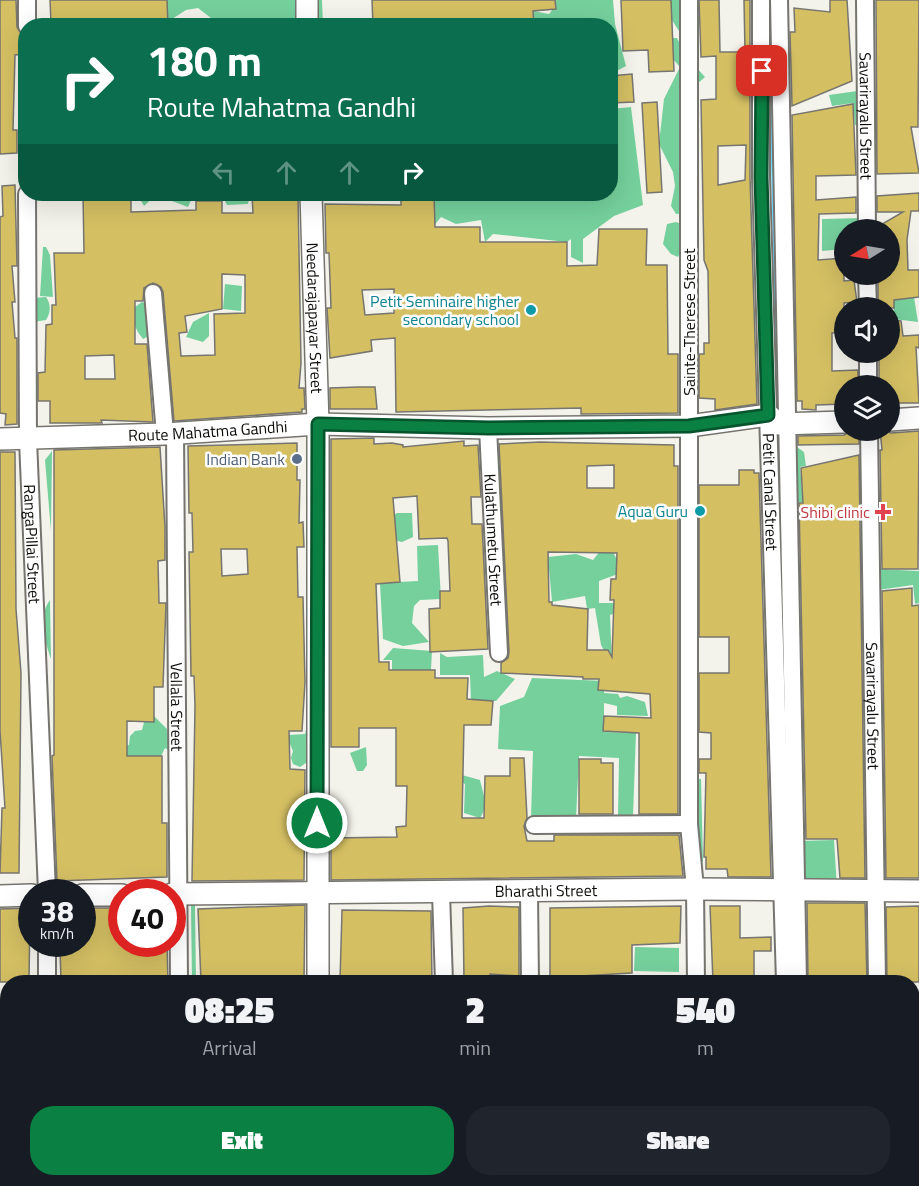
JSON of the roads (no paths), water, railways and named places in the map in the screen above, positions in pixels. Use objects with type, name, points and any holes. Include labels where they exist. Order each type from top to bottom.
[{"type":"street","points":[[27,0],[27,18]]},
{"type":"street","points":[[307,0],[307,18]]},
{"type":"street","name":"Sainte-Therese Street","points":[[689,0],[689,824],[695,889],[696,975]]},
{"type":"street","name":"Petit Canal Street","points":[[761,0],[761,177],[768,415],[790,891],[797,975]]},
{"type":"street","name":"Petit Canal Street","points":[[779,0],[788,424],[790,891],[785,975]]},
{"type":"street","name":"Savarirayalu Street","points":[[865,0],[867,219]]},
{"type":"street","name":"RangaPillai Street","points":[[27,201],[28,440],[46,879]]},
{"type":"street","name":"Needarajapayar Street","points":[[311,201],[318,424],[318,975]]},
{"type":"street","name":"Vellala Street","points":[[153,293],[170,434],[175,879]]},
{"type":"street","points":[[768,415],[779,424],[834,422]]},
{"type":"street","name":"Route Mahatma Gandhi","points":[[0,439],[28,440],[170,434],[318,424],[489,428],[689,426],[768,415]]},
{"type":"street","points":[[900,419],[919,418]]},
{"type":"street","name":"Kulathumetu Street","points":[[489,428],[499,653]]},
{"type":"street","name":"Savarirayalu Street","points":[[869,441],[877,975]]},
{"type":"street","points":[[534,825],[689,824]]},
{"type":"street","name":"Bharathi Street","points":[[186,894],[529,893],[695,889],[919,891]]},
{"type":"street","points":[[441,893],[444,975]]},
{"type":"street","points":[[529,893],[530,975]]},
{"type":"street","points":[[0,896],[18,895]]},
{"type":"street","points":[[47,957],[47,975]]},
{"type":"street","name":"Vellala Street","points":[[178,957],[179,975]]},
{"type":"waterway","points":[[770,0],[777,347]]},
{"type":"place","name":"Petit Seminaire higher secondary school","points":[[531,310]]},
{"type":"place","name":"Indian Bank","points":[[297,459]]},
{"type":"place","name":"Aqua Guru","points":[[700,511]]},
{"type":"place","name":"Shibi clinic","points":[[883,512]]}]
